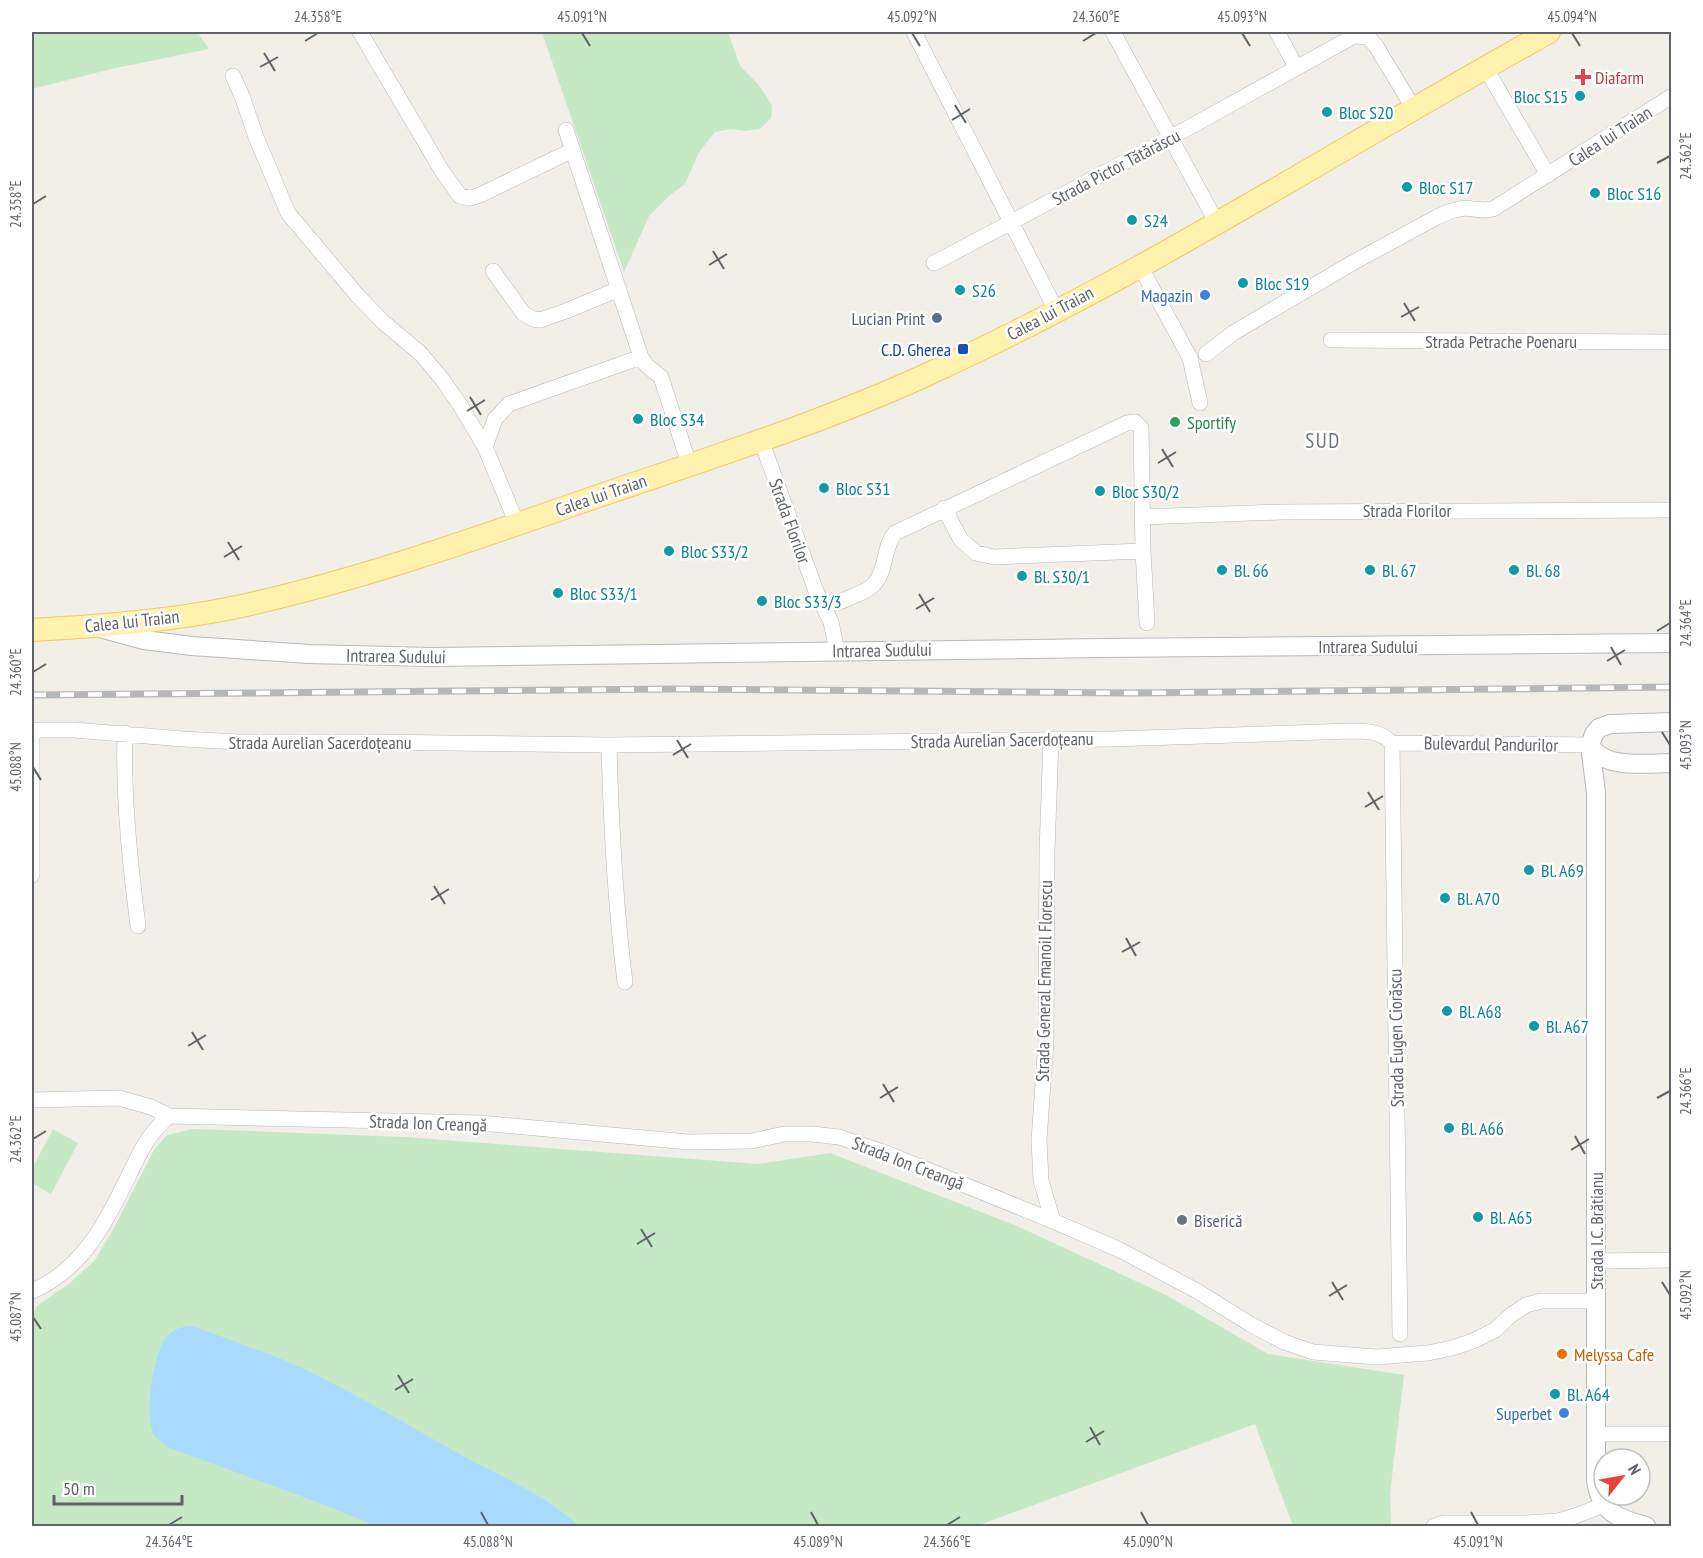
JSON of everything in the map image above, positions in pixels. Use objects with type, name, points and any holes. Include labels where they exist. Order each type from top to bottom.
[{"type":"main road","name":"Calea lui Traian","points":[[32,630],[95,626],[190,615],[257,602],[370,572],[689,465],[889,392],[965,357],[1140,266],[1548,32]]},
{"type":"street","points":[[360,32],[442,171],[460,196],[471,198],[480,195],[573,150]]},
{"type":"street","points":[[914,32],[1056,310]]},
{"type":"street","points":[[1113,32],[1217,222]]},
{"type":"street","points":[[1277,32],[1296,67]]},
{"type":"street","name":"Strada Pictor Tătărăscu","points":[[934,263],[1170,138],[1354,36],[1368,37],[1376,46],[1414,108]]},
{"type":"street","name":"Calea lui Traian","points":[[1485,67],[1548,175]]},
{"type":"street","points":[[232,75],[288,213],[357,295],[383,322],[420,353],[442,379],[484,447],[517,524]]},
{"type":"street","name":"Calea lui Traian","points":[[1206,354],[1243,327],[1437,217],[1464,208],[1493,209],[1671,96]]},
{"type":"street","points":[[566,130],[641,357],[646,365],[661,377],[689,465]]},
{"type":"street","points":[[1140,266],[1190,358],[1200,403]]},
{"type":"street","points":[[494,271],[523,313],[533,319],[540,320],[619,290]]},
{"type":"street","name":"Strada Petrache Poenaru","points":[[1331,340],[1671,342]]},
{"type":"street","points":[[484,447],[495,419],[509,404],[641,357]]},
{"type":"street","points":[[822,602],[829,604],[845,600],[872,586],[879,578],[889,539],[895,533],[1127,423],[1136,422],[1141,428],[1147,623]]},
{"type":"street","name":"Strada Florilor","points":[[760,440],[816,591],[831,622],[837,651]]},
{"type":"street","points":[[944,508],[960,540],[976,553],[994,557],[1143,551]]},
{"type":"street","name":"Strada Florilor","points":[[1142,517],[1281,512],[1671,510]]},
{"type":"street","name":"Intrarea Sudului","points":[[95,626],[144,640],[192,646],[320,654],[431,657],[1671,643]]},
{"type":"street","points":[[1651,723],[1671,710]]},
{"type":"street","points":[[1671,722],[1604,725],[1594,734],[1590,745],[1593,751],[1605,760],[1626,763],[1671,763]]},
{"type":"street","points":[[32,730],[32,875]]},
{"type":"street","name":"Strada Aurelian Sacerdoțeanu","points":[[32,730],[74,730],[238,742],[609,745],[1122,738],[1351,731],[1377,732],[1392,743]]},
{"type":"street","points":[[125,733],[127,834],[138,926]]},
{"type":"street","name":"Strada General Emanoil Florescu","points":[[1051,739],[1047,852],[1046,1041],[1039,1151],[1041,1181],[1053,1221]]},
{"type":"street","name":"Bulevardul Pandurilor","points":[[1392,743],[1590,745]]},
{"type":"street","name":"Strada Eugen Ciorăscu","points":[[1392,743],[1400,1334]]},
{"type":"street","points":[[609,745],[610,810],[617,914],[625,982]]},
{"type":"street","name":"Strada I.C. Brătianu","points":[[1590,745],[1596,805],[1596,1447]]},
{"type":"street","name":"Strada Ion Creangă","points":[[32,1100],[119,1098],[151,1107],[169,1116],[481,1124],[688,1142],[753,1141],[784,1134],[839,1137],[886,1153],[1120,1250],[1197,1291],[1284,1342],[1313,1352],[1376,1357],[1428,1353],[1475,1340],[1495,1330],[1526,1305],[1541,1301],[1596,1301]]},
{"type":"street","points":[[32,1291],[42,1287],[74,1263],[92,1242],[107,1219],[146,1140],[169,1116]]},
{"type":"street","points":[[1596,1261],[1671,1260]]},
{"type":"street","points":[[1596,1434],[1671,1434]]},
{"type":"street","points":[[1434,1527],[1443,1523],[1558,1521],[1599,1507]]},
{"type":"street","points":[[1606,1507],[1614,1515],[1646,1527]]},
{"type":"green space","points":[[32,32],[197,32],[209,49],[111,69],[32,89]]},
{"type":"green space","points":[[542,32],[728,32],[740,66],[758,84],[772,105],[771,118],[760,129],[746,131],[731,129],[715,132],[699,152],[685,184],[649,216],[624,272]]},
{"type":"green space","points":[[53,1129],[78,1143],[51,1194],[32,1183],[32,1169]]},
{"type":"green space","points":[[194,1129],[404,1137],[758,1164],[830,1153],[1017,1226],[1166,1295],[1268,1354],[1404,1375],[1390,1493],[1391,1526],[1293,1526],[1255,1424],[976,1526],[32,1526],[32,1316],[37,1306],[70,1283],[95,1260],[154,1150],[167,1135]]},
{"type":"water","points":[[192,1326],[278,1358],[328,1381],[538,1496],[579,1526],[376,1526],[167,1447],[154,1435],[151,1426],[150,1399],[154,1369],[167,1336],[179,1328]]},
{"type":"railway","points":[[32,695],[678,689],[1133,693],[1672,687]]},
{"type":"place","name":"Diafarm","points":[[1583,77]]},
{"type":"place","name":"Bloc S15","points":[[1580,96]]},
{"type":"place","name":"Bloc S20","points":[[1327,112]]},
{"type":"place","name":"Bloc S17","points":[[1407,187]]},
{"type":"place","name":"Bloc S16","points":[[1595,193]]},
{"type":"place","name":"S24","points":[[1132,220]]},
{"type":"place","name":"Bloc S19","points":[[1243,283]]},
{"type":"place","name":"S26","points":[[960,290]]},
{"type":"place","name":"Magazin","points":[[1205,295]]},
{"type":"place","name":"Lucian Print","points":[[937,318]]},
{"type":"place","name":"C.D. Gherea","points":[[963,349]]},
{"type":"place","name":"Bloc S34","points":[[638,419]]},
{"type":"place","name":"Sportify","points":[[1175,422]]},
{"type":"place","name":"Bloc S31","points":[[824,488]]},
{"type":"place","name":"Bloc S30/2","points":[[1100,491]]},
{"type":"place","name":"Bloc S33/2","points":[[669,551]]},
{"type":"place","name":"Bl. 66","points":[[1222,570]]},
{"type":"place","name":"Bl. 67","points":[[1370,570]]},
{"type":"place","name":"Bl. 68","points":[[1514,570]]},
{"type":"place","name":"Bl. S30/1","points":[[1022,576]]},
{"type":"place","name":"Bloc S33/1","points":[[558,593]]},
{"type":"place","name":"Bloc S33/3","points":[[762,601]]},
{"type":"place","name":"Bl. A69","points":[[1529,870]]},
{"type":"place","name":"Bl. A70","points":[[1445,898]]},
{"type":"place","name":"Bl. A68","points":[[1447,1011]]},
{"type":"place","name":"Bl. A67","points":[[1534,1026]]},
{"type":"place","name":"Bl. A66","points":[[1449,1128]]},
{"type":"place","name":"Bl. A65","points":[[1478,1217]]},
{"type":"place","name":"Biserică","points":[[1182,1220]]},
{"type":"place","name":"Melyssa Cafe","points":[[1562,1354]]},
{"type":"place","name":"Bl. A64","points":[[1555,1394]]},
{"type":"place","name":"Superbet","points":[[1564,1413]]},
{"type":"district","name":"SUD","points":[[1323,440]]}]
